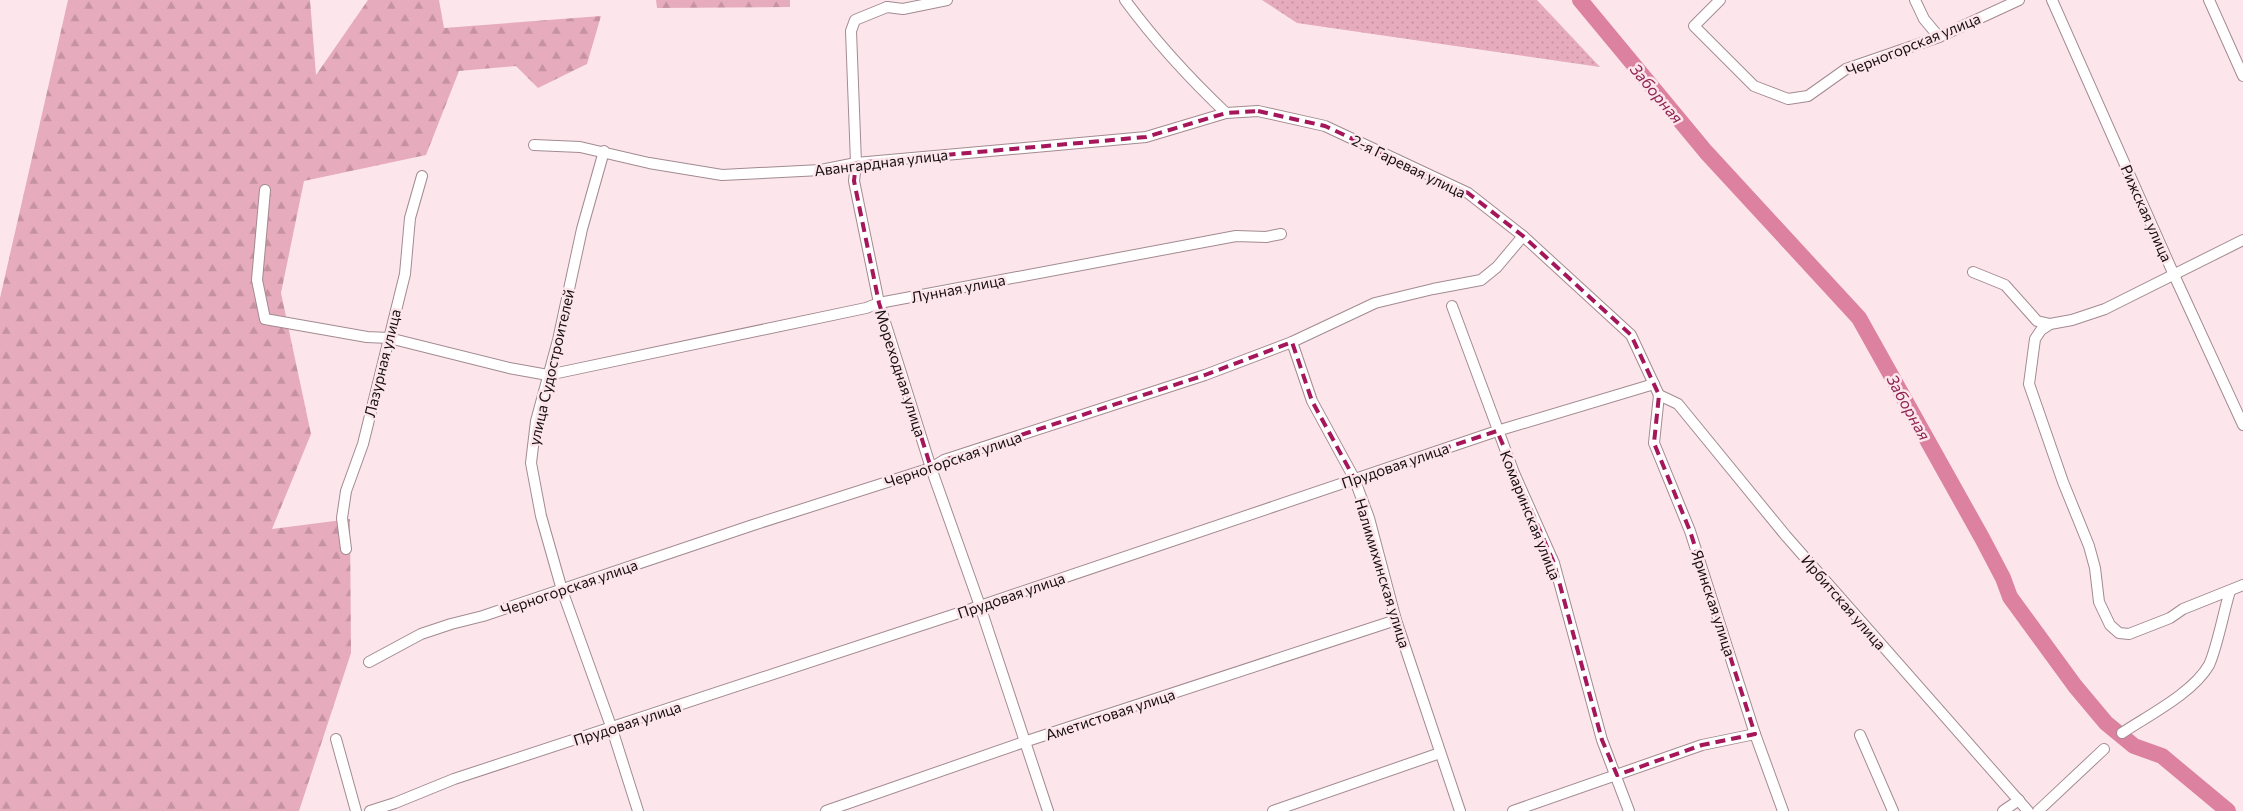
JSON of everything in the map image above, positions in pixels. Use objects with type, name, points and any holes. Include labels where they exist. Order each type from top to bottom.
[{"type":"street","points":[[887,3],[903,9],[948,0]]},
{"type":"street","points":[[1125,0],[1157,43],[1226,113]]},
{"type":"street","name":"Черногорская улица","points":[[1720,0],[1694,26],[1754,86],[1788,99],[1808,96],[1846,69],[1939,37],[2019,0]]},
{"type":"street","points":[[1915,0],[1924,19],[1939,37]]},
{"type":"street","name":"Рижская улица","points":[[2052,0],[2174,276],[2243,425]]},
{"type":"street","points":[[2209,0],[2243,76]]},
{"type":"street","name":"Мореходная улица","points":[[887,3],[855,20],[851,31],[856,163],[854,181],[879,303],[931,468],[980,606],[1048,811]]},
{"type":"street","name":"2-я Гаревая улица","points":[[1226,113],[1258,111],[1326,126],[1468,193],[1523,236],[1630,335],[1659,395]]},
{"type":"street","name":"Авангардная улица","points":[[534,145],[580,147],[604,151],[649,163],[722,175],[821,170],[856,163],[1146,136],[1226,113]]},
{"type":"street","name":"улица Судостроителей","points":[[604,151],[582,229],[536,421],[531,463],[541,516],[562,590],[612,729],[638,811]]},
{"type":"street","name":"Лазурная улица","points":[[346,549],[342,518],[346,491],[363,444],[405,274],[410,218],[422,176]]},
{"type":"street","points":[[265,190],[257,280],[265,319],[368,337],[389,338],[509,368],[548,375]]},
{"type":"street","name":"Лунная улица","points":[[548,375],[866,308],[879,303],[1236,236],[1266,237],[1281,234]]},
{"type":"street","name":"Черногорская улица","points":[[369,662],[421,634],[562,590],[744,528],[931,468],[944,460],[1205,375],[1292,342],[1375,303],[1432,289],[1481,280],[1497,267],[1523,236]]},
{"type":"street","points":[[2243,240],[2105,309],[2072,320],[2050,324],[2041,330],[2035,339],[2030,384],[2032,398],[2062,482],[2089,546],[2095,568],[2099,602],[2110,625],[2119,633],[2129,634],[2170,618],[2183,609],[2243,585]]},
{"type":"street","points":[[1973,272],[2005,285],[2037,320],[2050,324]]},
{"type":"street","name":"Комаринская улица","points":[[1452,306],[1514,473],[1554,563],[1602,740],[1617,775],[1629,811]]},
{"type":"street","name":"Налимихинская улица","points":[[1292,342],[1312,401],[1354,478],[1369,518],[1396,620],[1460,811]]},
{"type":"street","name":"Прудовая улица","points":[[370,811],[454,780],[980,606],[1497,430],[1654,384]]},
{"type":"street","name":"Яринская улица","points":[[1659,395],[1654,443],[1690,531],[1755,734],[1782,811]]},
{"type":"street","name":"Ирбитская улица","points":[[1659,395],[1678,404],[1786,536],[2028,811]]},
{"type":"street","points":[[2122,733],[2187,690],[2200,678],[2210,664],[2230,591]]},
{"type":"street","name":"Аметистовая улица","points":[[826,811],[1024,742],[1396,620]]},
{"type":"street","points":[[1513,811],[1702,745],[1755,734]]},
{"type":"street","points":[[1860,735],[1892,811]]},
{"type":"street","points":[[336,740],[356,811]]},
{"type":"street","points":[[2038,811],[2104,749]]},
{"type":"street","points":[[1273,811],[1440,753]]},
{"type":"street","points":[[2003,811],[2019,800]]},
{"type":"highlighted area","points":[[1258,111],[1325,126],[1468,193],[1523,236],[1631,335],[1659,395],[1654,443],[1690,531],[1755,734],[1702,745],[1617,775],[1602,740],[1554,563],[1497,431],[1354,478],[1312,401],[1292,342],[1205,375],[944,460],[931,468],[879,303],[854,181],[856,163],[1146,137],[1226,113]]},
{"type":"green space","points":[[68,0],[310,0],[316,75],[368,0],[439,0],[444,28],[601,16],[587,64],[538,88],[516,66],[459,71],[426,155],[304,181],[281,293],[311,434],[272,529],[350,519],[351,653],[299,811],[0,811],[0,298]]},
{"type":"green space","points":[[656,0],[790,0],[790,7],[657,8]]},
{"type":"green space","points":[[1262,0],[1537,0],[1600,67],[1297,23]]},
{"type":"waterway","name":"Заборная","points":[[1580,0],[1706,152],[1859,318],[1982,538],[2003,578],[2010,597],[2075,686],[2106,723],[2134,746],[2162,756],[2228,811]]}]
